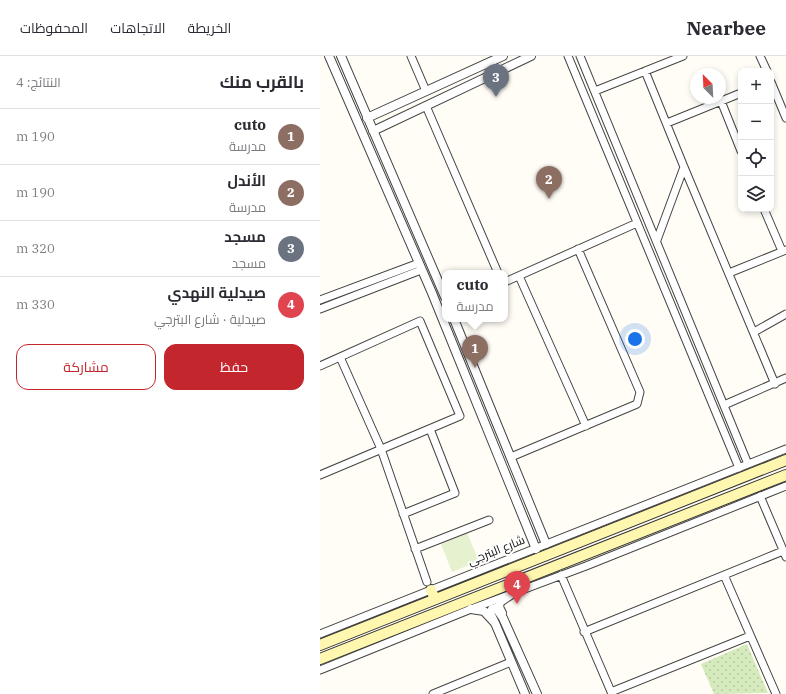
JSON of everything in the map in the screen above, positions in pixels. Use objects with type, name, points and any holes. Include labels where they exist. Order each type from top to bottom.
[{"type":"main road","name":"شارع البترجي","points":[[320,645],[431,590],[613,529],[786,460]]},
{"type":"main road","points":[[320,659],[401,632],[591,553],[786,475]]},
{"type":"main road","points":[[613,529],[618,542]]},
{"type":"street","points":[[329,56],[442,320]]},
{"type":"street","points":[[341,56],[372,131],[442,290]]},
{"type":"street","points":[[411,56],[426,91]]},
{"type":"street","points":[[367,118],[503,56]]},
{"type":"street","points":[[372,131],[531,56]]},
{"type":"street","points":[[568,56],[739,468]]},
{"type":"street","points":[[580,56],[748,464]]},
{"type":"street","points":[[595,92],[683,56]]},
{"type":"street","points":[[760,56],[766,68]]},
{"type":"street","points":[[645,71],[776,384]]},
{"type":"street","points":[[774,89],[786,118]]},
{"type":"street","points":[[726,99],[738,94]]},
{"type":"street","points":[[667,123],[714,104]]},
{"type":"street","points":[[722,104],[738,144]]},
{"type":"street","points":[[426,106],[497,270]]},
{"type":"street","points":[[657,240],[684,167]]},
{"type":"street","points":[[729,273],[784,250],[765,212]]},
{"type":"street","points":[[508,281],[637,223]]},
{"type":"street","points":[[511,458],[637,404],[640,392],[578,249]]},
{"type":"street","points":[[320,309],[420,267],[428,259]]},
{"type":"street","points":[[320,300],[420,267]]},
{"type":"street","points":[[519,276],[586,426]]},
{"type":"street","points":[[754,332],[786,314]]},
{"type":"street","points":[[320,366],[420,321],[460,416],[320,475]]},
{"type":"street","points":[[443,322],[536,549]]},
{"type":"street","points":[[455,322],[546,544]]},
{"type":"street","points":[[340,357],[381,449],[415,549],[431,590]]},
{"type":"street","points":[[724,405],[776,384],[786,378]]},
{"type":"street","points":[[403,514],[455,493],[430,429]]},
{"type":"street","name":"شارع البترجي","points":[[320,634],[786,449]]},
{"type":"street","points":[[320,670],[401,632],[471,609],[586,566],[786,486]]},
{"type":"street","points":[[681,502],[682,490]]},
{"type":"street","points":[[737,495],[741,505]]},
{"type":"street","points":[[584,632],[724,575],[785,554],[760,496]]},
{"type":"street","points":[[415,549],[489,520]]},
{"type":"street","points":[[586,566],[591,553]]},
{"type":"street","points":[[561,575],[611,693],[750,636]]},
{"type":"street","points":[[724,575],[776,694]]},
{"type":"street","points":[[503,618],[499,607],[500,602],[515,592]]},
{"type":"street","points":[[525,694],[490,613],[492,609],[496,608],[499,610],[537,694]]},
{"type":"street","points":[[471,609],[484,611],[495,623]]},
{"type":"street","points":[[433,694],[511,662]]},
{"type":"green space","points":[[467,533],[479,561],[452,572],[441,544]]},
{"type":"green space","points":[[747,644],[768,693],[714,694],[701,664]]},
{"type":"place","name":"مسجد","points":[[496,97]]},
{"type":"place","name":"الأندل","points":[[549,199]]},
{"type":"place","name":"cuto","points":[[475,368]]},
{"type":"place","name":"صيدلية النهدي","points":[[517,604]]}]
